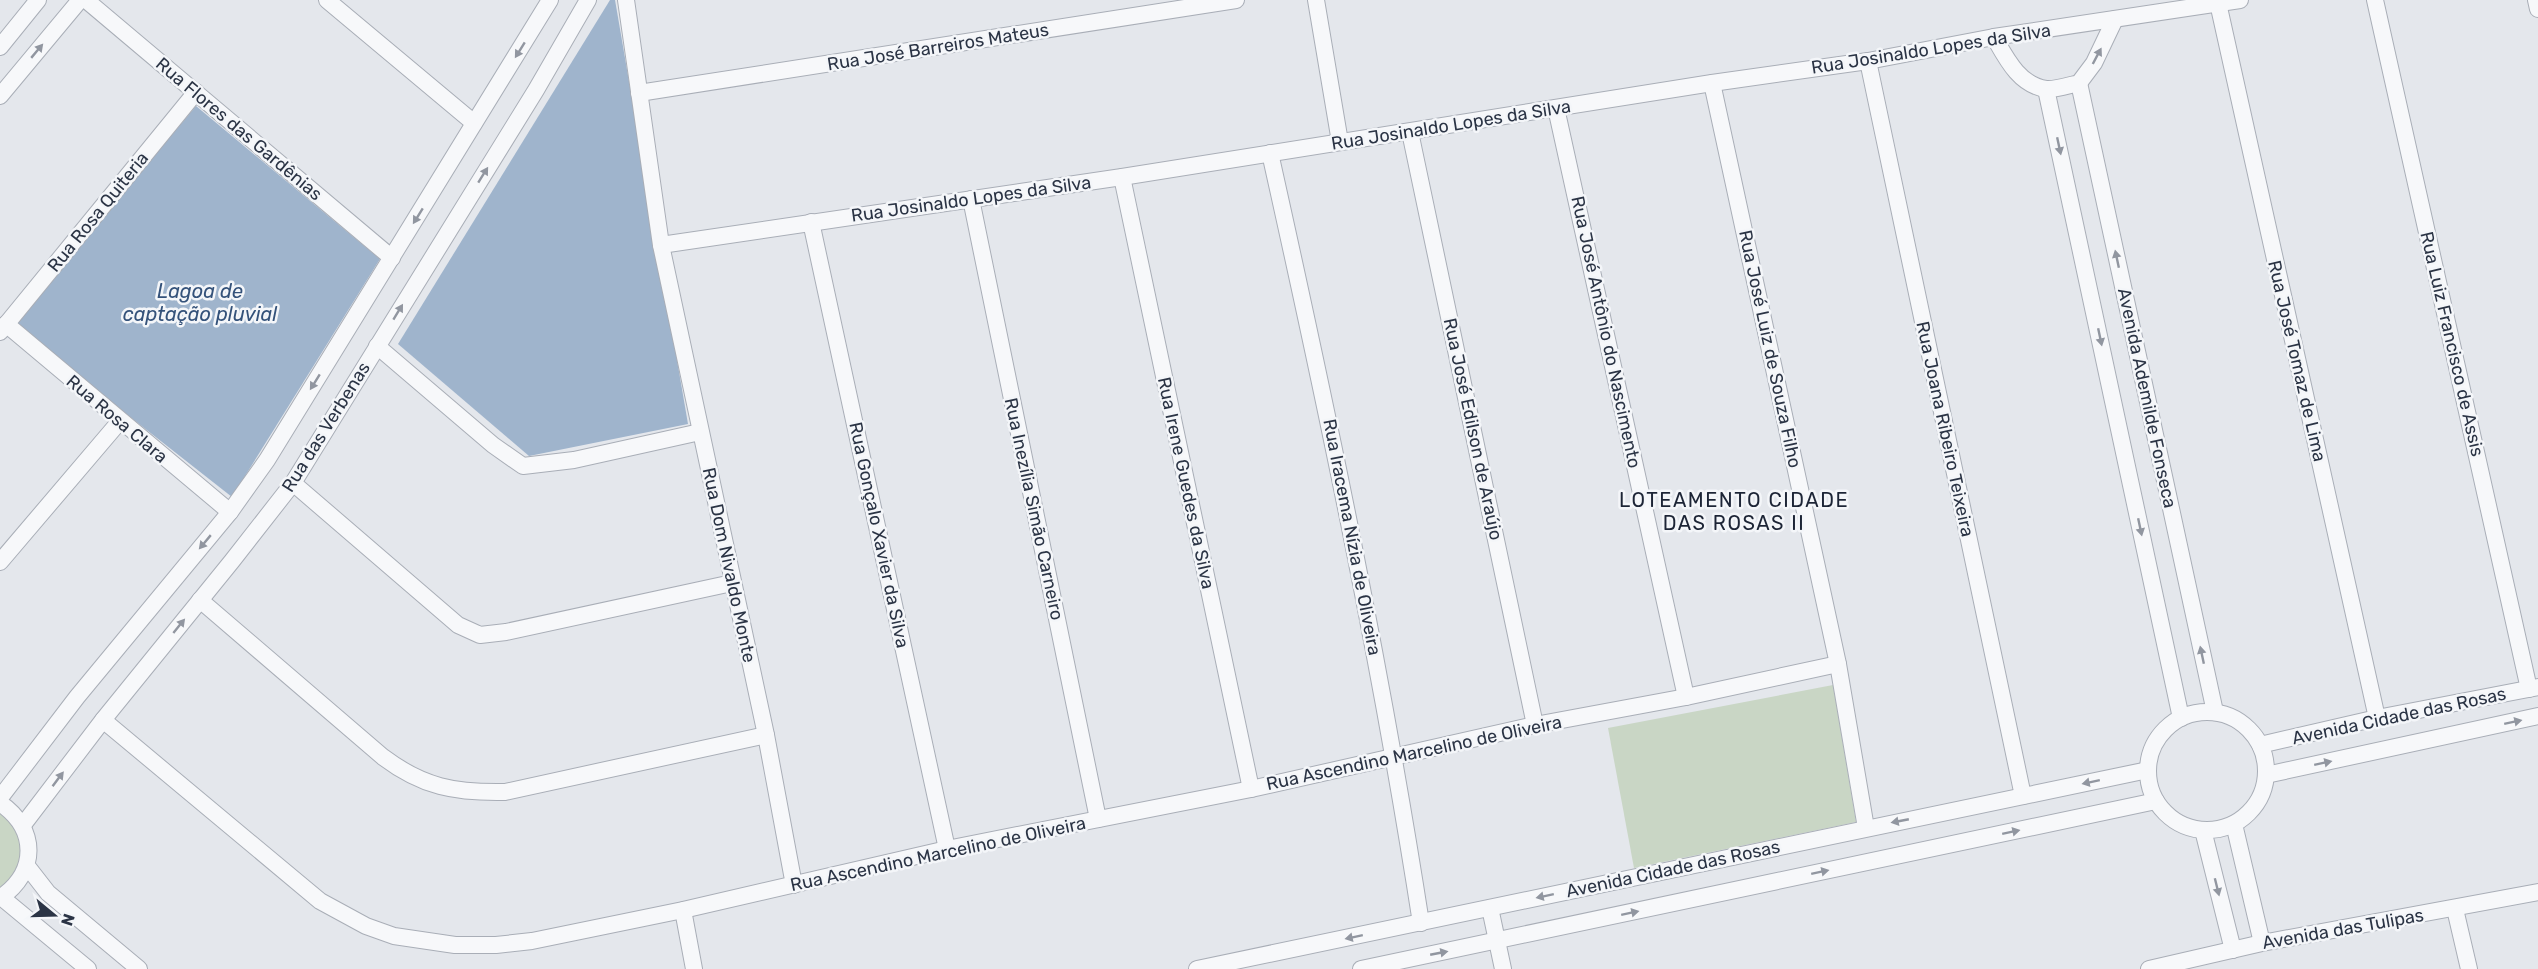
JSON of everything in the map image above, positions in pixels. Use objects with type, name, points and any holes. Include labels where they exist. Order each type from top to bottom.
[{"type":"street","points":[[0,46],[38,0]]},
{"type":"street","points":[[0,96],[80,0]]},
{"type":"street","name":"Rua Flores das Gardênias","points":[[86,0],[392,258]]},
{"type":"street","points":[[327,0],[474,123]]},
{"type":"street","name":"Rua das Verbenas","points":[[0,798],[77,697],[230,512],[267,460],[550,0]]},
{"type":"street","name":"Rua das Verbenas","points":[[23,825],[103,720],[293,483],[536,90],[588,0]]},
{"type":"street","name":"Rua Dom Nivaldo Monte","points":[[626,0],[661,245],[766,735],[794,885]]},
{"type":"street","name":"Rua José Barreiros Mateus","points":[[639,93],[1236,0]]},
{"type":"street","points":[[1316,0],[1340,142]]},
{"type":"street","name":"Rua Josinaldo Lopes da Silva","points":[[661,245],[1122,177],[1712,83],[1868,61],[1994,37],[2240,0]]},
{"type":"street","name":"Rua Luiz Francisco de Assis","points":[[2375,0],[2533,688]]},
{"type":"street","points":[[2536,0],[2538,9]]},
{"type":"street","name":"Rua José Tomaz de Lima","points":[[2218,3],[2377,718]]},
{"type":"street","points":[[1994,37],[2016,73],[2046,89],[2079,83],[2094,63],[2115,19]]},
{"type":"street","name":"Rua Joana Ribeiro Teixeira","points":[[1868,61],[2023,796]]},
{"type":"street","name":"Rua José Luiz de Souza Filho","points":[[1712,83],[1838,664],[1866,828]]},
{"type":"street","name":"Avenida Ademilde Fonseca","points":[[2079,83],[2215,712]]},
{"type":"street","name":"Avenida Ademilde Fonseca","points":[[2046,89],[2181,718]]},
{"type":"street","name":"Rua Rosa Quiteria","points":[[3,328],[196,92]]},
{"type":"street","name":"Rua José Antônio do Nascimento","points":[[1556,108],[1686,697]]},
{"type":"street","name":"Rua José Edilson de Araújo","points":[[1410,132],[1535,725]]},
{"type":"street","name":"Rua Iracema Nízia de Oliveira","points":[[1270,153],[1318,366],[1395,758],[1421,923]]},
{"type":"street","name":"Rua Irene Guedes da Silva","points":[[1122,177],[1251,789]]},
{"type":"street","name":"Rua Inezília Simão Carneiro","points":[[971,200],[1098,819]]},
{"type":"street","name":"Rua Gonçalo Xavier da Silva","points":[[811,222],[947,849]]},
{"type":"street","name":"Rua Rosa Clara","points":[[3,328],[230,512]]},
{"type":"street","points":[[377,346],[493,445],[523,466],[574,460],[700,432]]},
{"type":"street","points":[[0,562],[120,421]]},
{"type":"street","points":[[293,483],[458,625],[475,634],[506,632],[732,583]]},
{"type":"street","points":[[200,600],[390,762],[428,784],[474,792],[505,792],[766,735]]},
{"type":"street","name":"Rua Ascendino Marcelino de Oliveira","points":[[103,720],[320,901],[366,927],[394,936],[455,945],[496,945],[532,941],[683,910],[947,849],[1251,789],[1535,725],[1686,697],[1838,664]]},
{"type":"street","name":"Avenida Cidade das Rosas","points":[[2260,745],[2377,718],[2533,688]]},
{"type":"street","points":[[2215,712],[2241,723],[2260,745],[2265,760],[2263,790],[2256,804],[2234,824],[2219,829],[2189,828],[2176,821],[2156,801],[2150,786],[2148,770],[2152,749],[2164,731],[2181,718],[2198,713],[2215,712]]},
{"type":"street","name":"Avenida Cidade das Rosas","points":[[2265,775],[2538,716]]},
{"type":"street","name":"Avenida Cidade das Rosas","points":[[1197,969],[2148,770]]},
{"type":"street","name":"Avenida Cidade das Rosas","points":[[1361,969],[2156,801]]},
{"type":"street","points":[[0,803],[12,811],[23,825],[29,852],[27,866],[17,884],[1,898],[88,969]]},
{"type":"street","points":[[2234,824],[2262,943]]},
{"type":"street","points":[[2203,830],[2233,950]]},
{"type":"street","points":[[27,866],[48,893],[139,969]]},
{"type":"street","name":"Avenida das Tulipas","points":[[2149,969],[2262,943],[2538,892]]},
{"type":"street","points":[[1490,908],[1503,969]]},
{"type":"street","points":[[2455,909],[2469,969]]},
{"type":"street","points":[[683,910],[694,969]]},
{"type":"green space","points":[[1833,685],[1856,822],[1634,868],[1608,728]]},
{"type":"green space","points":[[0,809],[23,834],[24,865],[0,893]]},
{"type":"water","points":[[610,0],[615,0],[688,424],[529,456],[398,344]]},
{"type":"water","name":"Lagoa de captação pluvial","points":[[196,106],[380,259],[232,497],[13,325]]},
{"type":"district","name":"LOTEAMENTO CIDADE DAS ROSAS II","points":[[1734,512]]}]
